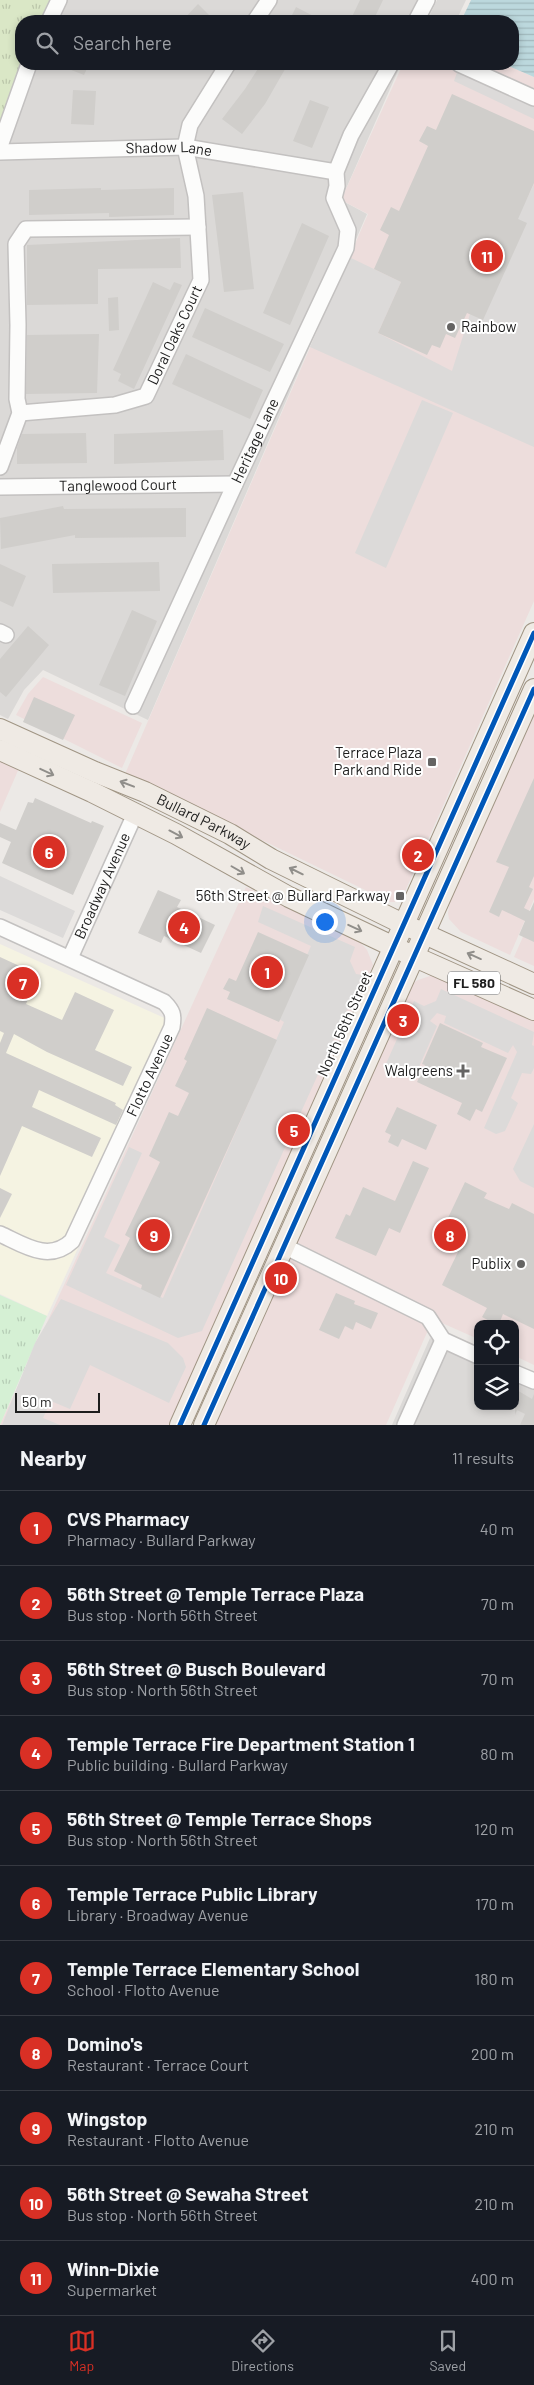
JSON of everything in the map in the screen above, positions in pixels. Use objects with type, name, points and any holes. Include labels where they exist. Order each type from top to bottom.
[{"type":"main road","name":"North 56th Street","points":[[180,1425],[534,634]]},
{"type":"main road","points":[[512,738],[509,727],[511,715],[534,658]]},
{"type":"main road","points":[[204,1425],[534,689]]},
{"type":"main road","name":"Bullard Parkway","points":[[0,728],[95,772],[145,792],[218,828],[271,859],[403,924]]},
{"type":"main road","name":"Bullard Parkway","points":[[0,750],[176,834],[260,883],[393,946]]},
{"type":"main road","name":"FL 580","points":[[403,924],[534,984]]},
{"type":"main road","name":"FL 580","points":[[393,946],[534,1010]]},
{"type":"main road","points":[[284,1246],[279,1243],[280,1226],[309,1158],[308,1138]]},
{"type":"main road","points":[[247,1330],[263,1264],[257,1253]]},
{"type":"main road","points":[[194,1425],[206,1399],[204,1390],[199,1383]]},
{"type":"street","points":[[52,15],[59,0]]},
{"type":"street","points":[[259,15],[269,0]]},
{"type":"street","points":[[419,15],[427,0]]},
{"type":"street","points":[[0,146],[27,70]]},
{"type":"street","points":[[185,147],[190,124],[224,70]]},
{"type":"street","name":"Heritage Lane","points":[[133,706],[234,484],[346,248],[348,230],[334,198],[336,172],[351,135],[388,70]]},
{"type":"street","points":[[472,70],[534,98]]},
{"type":"street","name":"Shadow Lane","points":[[0,152],[185,147],[336,172]]},
{"type":"street","name":"Doral Oaks Court","points":[[20,413],[115,405],[146,396],[201,280],[196,196],[185,147]]},
{"type":"street","points":[[0,467],[20,413],[17,399],[16,244],[26,229],[198,227]]},
{"type":"street","name":"Tanglewood Court","points":[[0,487],[234,484]]},
{"type":"street","name":"Broadway Avenue","points":[[70,958],[135,814]]},
{"type":"street","name":"Flotto Avenue","points":[[0,927],[164,1002],[172,1010],[172,1027],[72,1241],[63,1249],[50,1252],[38,1251],[0,1234]]},
{"type":"street","points":[[284,1246],[428,1317],[443,1340],[474,1354]]},
{"type":"street","points":[[405,1425],[443,1340]]},
{"type":"street","points":[[519,1375],[534,1381]]},
{"type":"shaded area","points":[[54,0],[432,0],[424,15],[47,15]]},
{"type":"shaded area","points":[[437,0],[466,0],[459,15],[430,15]]},
{"type":"shaded area","points":[[21,70],[398,70],[341,200],[367,214],[148,720],[43,670],[24,690],[8,719],[0,715],[0,134]]},
{"type":"shaded area","points":[[400,70],[518,70],[534,77],[534,601],[403,896],[397,902],[390,902],[125,774],[368,214],[341,200]]},
{"type":"shaded area","points":[[458,70],[472,70],[534,102],[534,119],[454,81]]},
{"type":"shaded area","points":[[534,184],[534,447],[310,347],[349,257],[401,282],[378,333],[452,371],[470,314]]},
{"type":"shaded area","points":[[422,400],[453,413],[386,568],[355,553]]},
{"type":"shaded area","points":[[43,677],[142,723],[122,768],[16,715],[28,694]]},
{"type":"shaded area","points":[[534,709],[534,899],[510,955],[461,932],[449,919],[448,913],[450,901]]},
{"type":"shaded area","points":[[0,758],[20,766],[0,812]]},
{"type":"shaded area","points":[[0,876],[75,911],[63,938],[0,910]]},
{"type":"shaded area","points":[[246,887],[360,942],[367,950],[373,965],[170,1425],[0,1425]]},
{"type":"shaded area","points":[[263,906],[355,947],[350,961],[356,974],[363,975],[202,1331],[178,1338],[66,1285],[129,1147],[142,1153],[104,1237],[120,1245],[106,1273],[163,1298],[284,1022],[279,1019],[311,946],[258,922]]},
{"type":"shaded area","points":[[534,912],[534,966],[514,957]]},
{"type":"shaded area","points":[[0,944],[180,1025],[47,1316],[0,1294]]},
{"type":"shaded area","points":[[433,975],[534,1021],[534,1365],[519,1358],[519,1320],[474,1320],[474,1337],[433,1319],[386,1425],[215,1425],[410,985]]},
{"type":"shaded area","points":[[441,989],[534,1032],[532,1045],[534,1046],[534,1068],[531,1074],[522,1073],[511,1098],[518,1103],[505,1131],[496,1134],[484,1128],[517,1052],[513,1045],[508,1053],[444,1023],[446,1016],[437,1013],[430,1021],[437,1026],[415,1076],[385,1066],[414,1001],[424,1006],[436,1001]]},
{"type":"shaded area","points":[[534,1124],[534,1188],[520,1181],[513,1169]]},
{"type":"shaded area","points":[[61,1299],[168,1343],[183,1358],[186,1367],[169,1403],[90,1365],[70,1409],[51,1401],[43,1418],[60,1425],[2,1425],[35,1343]]},
{"type":"shaded area","points":[[430,1338],[436,1342],[398,1425],[392,1425]]},
{"type":"shaded area","points":[[446,1349],[474,1361],[474,1410],[519,1410],[519,1382],[534,1389],[534,1425],[411,1425]]},
{"type":"green space","points":[[0,0],[52,0],[45,15],[15,15],[15,70],[19,70],[0,131]]},
{"type":"green space","points":[[0,1295],[47,1316],[0,1425]]},
{"type":"water","points":[[471,0],[534,0],[534,77],[518,70],[519,15],[464,15]]},
{"type":"building","points":[[360,0],[383,0],[376,15],[353,15]]},
{"type":"building","points":[[198,4],[209,15],[188,15]]},
{"type":"building","points":[[296,7],[311,15],[292,15]]},
{"type":"building","points":[[71,70],[86,70],[84,75]]},
{"type":"building","points":[[257,70],[285,70],[265,104],[242,134],[222,119]]},
{"type":"building","points":[[73,90],[96,91],[94,125],[71,124]]},
{"type":"building","points":[[452,94],[534,131],[534,183],[518,219],[527,223],[483,320],[467,313],[455,338],[446,334],[440,348],[432,345],[427,355],[378,333],[401,282],[374,269],[389,235],[380,230],[391,207],[399,211],[428,146],[419,141],[427,126],[436,130]]},
{"type":"building","points":[[310,100],[329,107],[312,148],[293,141]]},
{"type":"building","points":[[101,188],[101,190],[174,188],[174,215],[109,217],[109,213],[29,215],[29,190]]},
{"type":"building","points":[[243,192],[254,289],[224,292],[212,195]]},
{"type":"building","points":[[302,223],[329,236],[290,325],[263,313]]},
{"type":"building","points":[[180,238],[181,268],[98,269],[98,304],[27,305],[27,245]]},
{"type":"building","points":[[153,282],[170,290],[174,282],[182,285],[134,389],[118,381],[121,374],[113,370]]},
{"type":"building","points":[[118,297],[119,330],[109,331],[108,298]]},
{"type":"building","points":[[205,308],[284,344],[270,372],[192,337]]},
{"type":"building","points":[[99,334],[97,393],[26,394],[27,335]]},
{"type":"building","points":[[186,354],[263,390],[250,419],[172,384]]},
{"type":"building","points":[[223,430],[224,460],[114,464],[114,434]]},
{"type":"building","points":[[86,433],[87,463],[17,464],[17,448],[22,434]]},
{"type":"building","points":[[63,506],[64,509],[186,508],[186,537],[75,538],[75,535],[1,549],[0,518]]},
{"type":"building","points":[[159,562],[160,591],[53,593],[52,564]]},
{"type":"building","points":[[0,564],[26,576],[13,607],[0,601]]},
{"type":"building","points":[[132,610],[157,621],[125,696],[99,685]]},
{"type":"building","points":[[28,626],[49,645],[6,697],[0,692],[0,659]]},
{"type":"building","points":[[34,697],[75,715],[63,740],[23,722]]},
{"type":"building","points":[[534,778],[534,876],[529,887],[533,889],[524,908],[530,911],[534,902],[534,942],[519,935],[525,921],[502,910],[499,917],[489,912],[509,867],[496,862]]},
{"type":"building","points":[[35,798],[91,823],[92,821],[104,826],[73,895],[2,863],[11,842],[0,837],[0,823],[16,830],[28,802],[33,803]]},
{"type":"building","points":[[158,890],[181,900],[177,907],[215,925],[201,953],[164,936],[161,943],[138,933]]},
{"type":"building","points":[[258,932],[309,955],[279,1022],[227,999],[230,992],[223,989],[229,978],[236,981]]},
{"type":"building","points":[[0,957],[39,975],[26,1004],[62,1020],[75,992],[114,1010],[95,1050],[132,1067],[123,1086],[47,1052],[14,1034],[6,1053],[116,1103],[115,1105],[123,1110],[116,1125],[39,1090],[32,1107],[101,1138],[92,1157],[22,1126],[0,1176],[0,1043],[4,1033],[0,1031]]},
{"type":"building","points":[[207,1008],[277,1040],[160,1298],[141,1289],[142,1285],[114,1271],[130,1238],[125,1235],[160,1162],[149,1156],[169,1112],[178,1116],[189,1093],[175,1086],[187,1061],[184,1059]]},
{"type":"building","points":[[440,1023],[483,1043],[481,1047],[507,1058],[482,1112],[476,1109],[470,1121],[457,1114],[462,1103],[417,1082],[425,1065],[422,1064]]},
{"type":"building","points":[[397,1107],[437,1125],[426,1150],[402,1139],[398,1147],[388,1142],[391,1135],[385,1132]]},
{"type":"building","points":[[413,1161],[429,1168],[400,1233],[389,1228],[376,1256],[335,1238],[346,1214],[350,1216],[363,1187],[395,1201]]},
{"type":"building","points":[[465,1182],[487,1193],[484,1198],[509,1209],[512,1203],[534,1214],[534,1329],[519,1320],[503,1314],[501,1320],[488,1320],[482,1317],[487,1308],[442,1285],[458,1252],[437,1241]]},
{"type":"building","points":[[0,1188],[12,1194],[0,1218]]},
{"type":"building","points":[[336,1293],[355,1301],[354,1304],[378,1313],[371,1329],[356,1322],[353,1330],[345,1326],[339,1339],[319,1330]]},
{"type":"building","points":[[519,1391],[532,1399],[534,1394],[534,1425],[520,1425],[525,1414],[517,1410],[519,1410]]},
{"type":"cycle path","points":[[180,1425],[534,633]]},
{"type":"cycle path","points":[[204,1425],[534,689]]},
{"type":"place","name":"Winn-Dixie","points":[[487,256]]},
{"type":"place","name":"Rainbow","points":[[451,327]]},
{"type":"place","name":"Terrace Plaza Park and Ride","points":[[432,762]]},
{"type":"place","name":"Temple Terrace Public Library","points":[[49,852]]},
{"type":"place","name":"56th Street @ Temple Terrace Plaza","points":[[418,855]]},
{"type":"place","name":"56th Street @ Bullard Parkway","points":[[400,896]]},
{"type":"place","name":"Temple Terrace Fire Department Station 1","points":[[184,927]]},
{"type":"place","name":"CVS Pharmacy","points":[[267,972]]},
{"type":"place","name":"Temple Terrace Elementary School","points":[[23,983]]},
{"type":"place","name":"56th Street @ Busch Boulevard","points":[[403,1020]]},
{"type":"place","name":"Walgreens","points":[[463,1071]]},
{"type":"place","name":"56th Street @ Temple Terrace Shops","points":[[294,1130]]},
{"type":"place","name":"Wingstop","points":[[154,1235]]},
{"type":"place","name":"Domino's","points":[[450,1235]]},
{"type":"place","name":"Publix","points":[[521,1264]]},
{"type":"place","name":"56th Street @ Sewaha Street","points":[[281,1278]]}]
